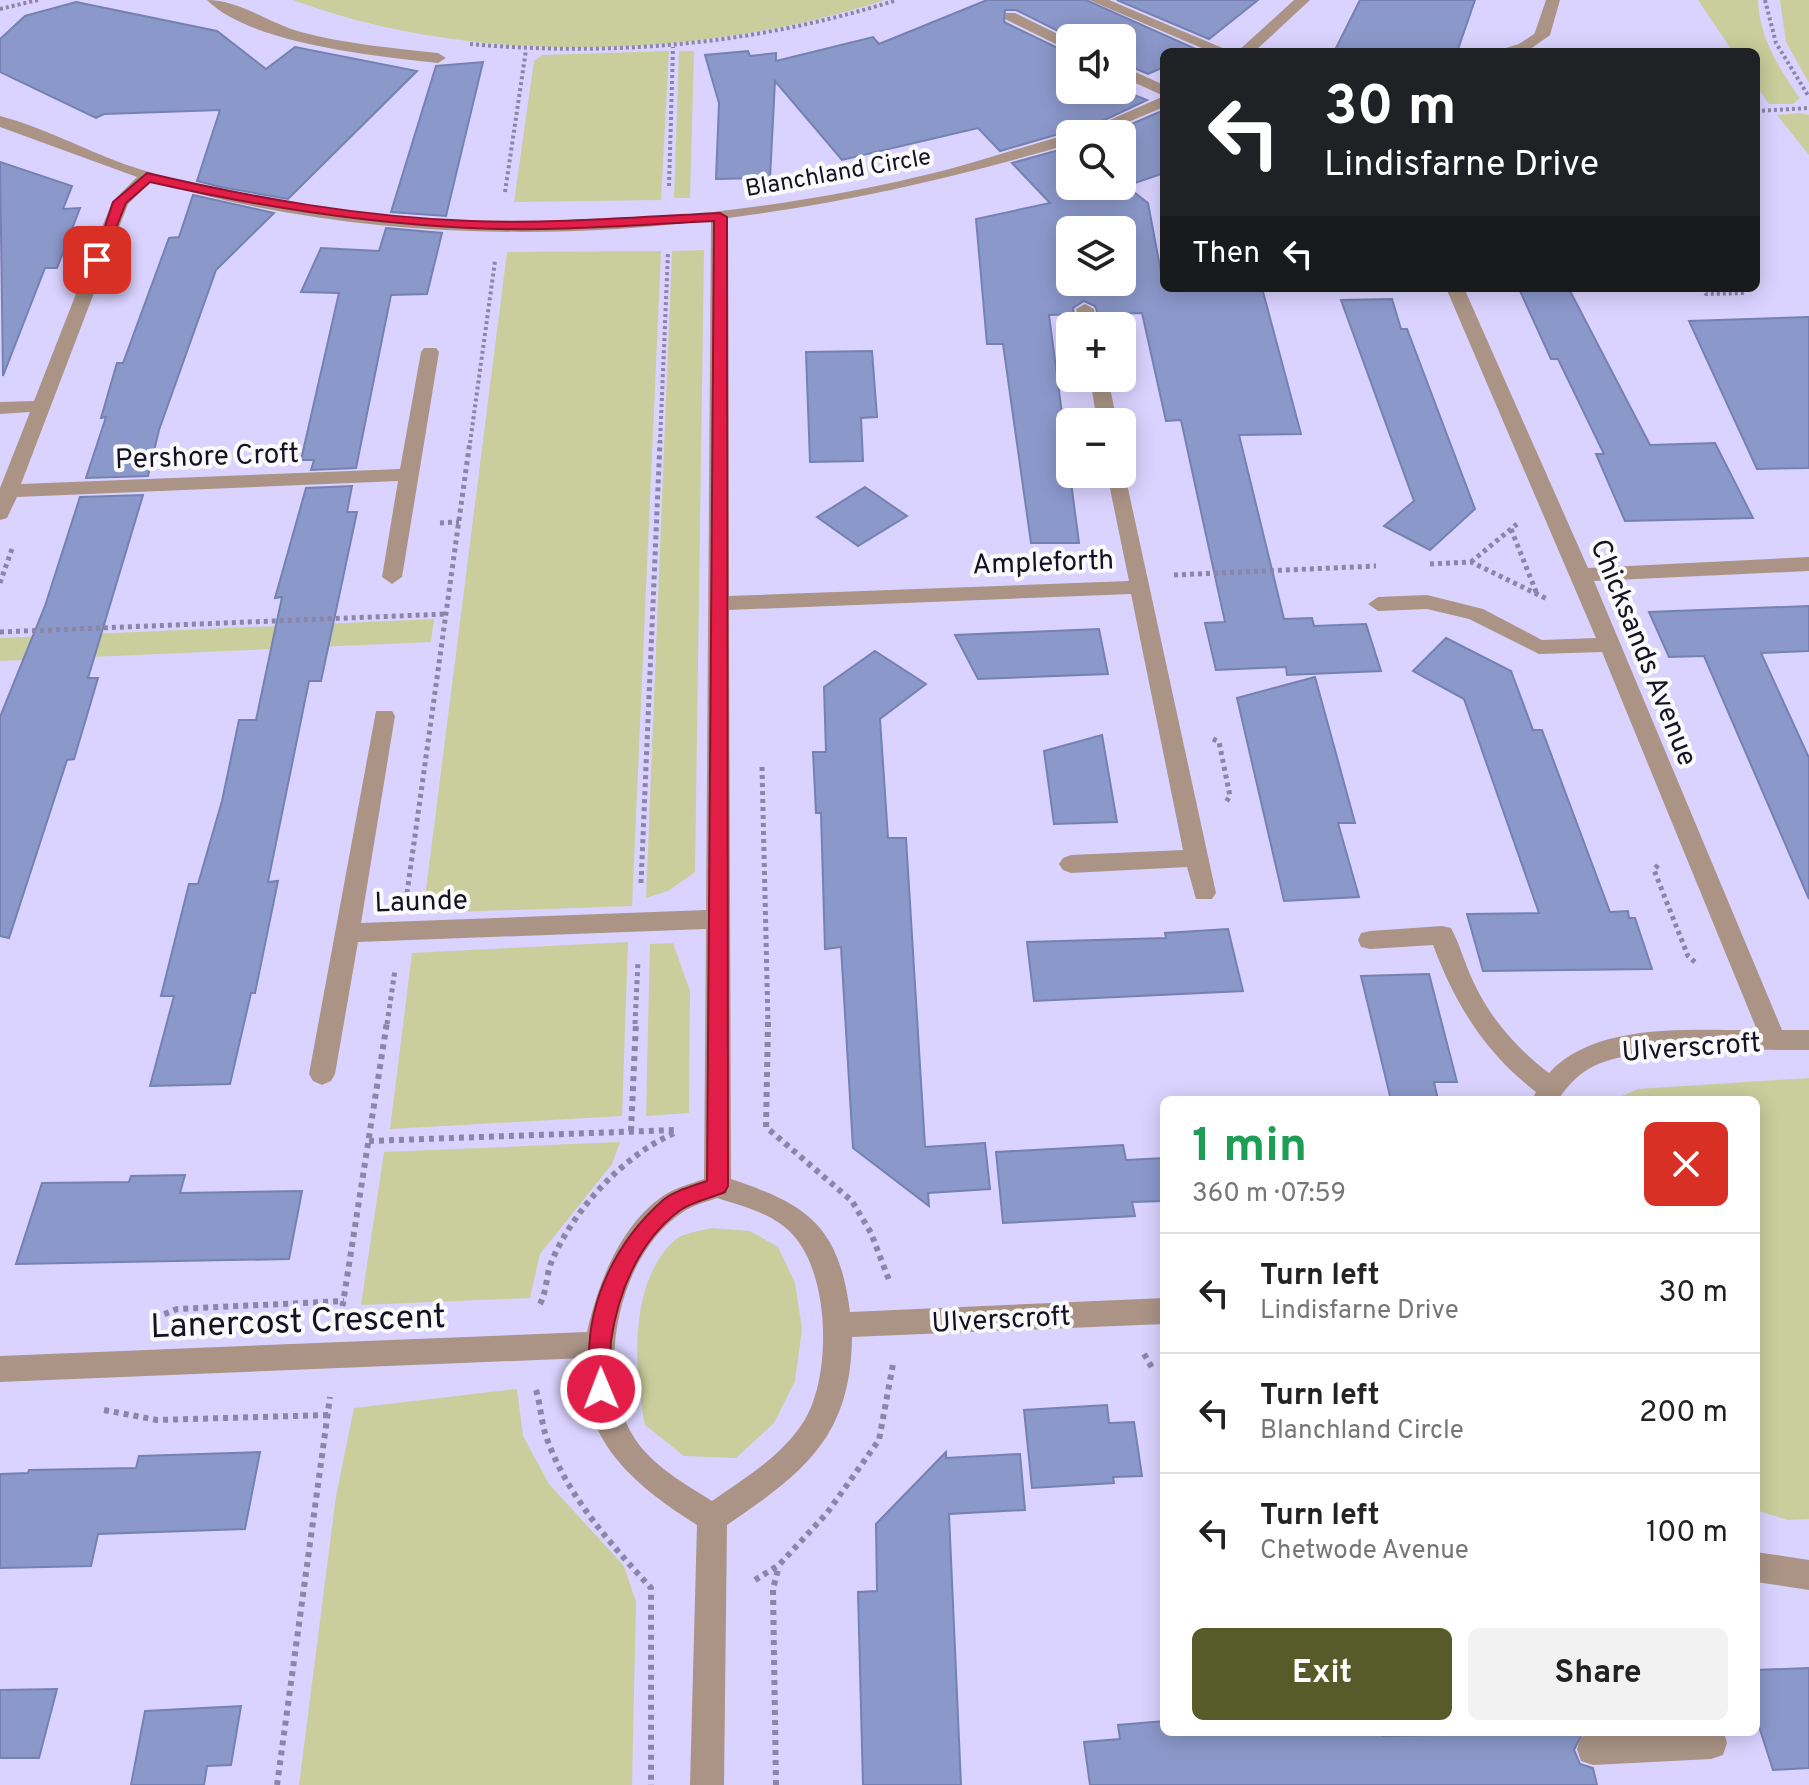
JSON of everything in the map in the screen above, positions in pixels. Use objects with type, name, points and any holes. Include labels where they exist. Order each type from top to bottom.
[{"type":"street","points":[[214,0],[268,26],[308,38],[362,50],[438,58]]},
{"type":"street","points":[[1096,0],[1214,48]]},
{"type":"street","points":[[1257,48],[1303,0]]},
{"type":"street","points":[[1519,48],[1542,35],[1553,0]]},
{"type":"street","points":[[1010,16],[1056,39]]},
{"type":"street","points":[[1136,78],[1160,89]]},
{"type":"street","points":[[1119,120],[1160,103]]},
{"type":"street","name":"Blanchland Circle","points":[[0,121],[79,156],[147,177],[254,202],[345,214],[500,225],[720,217],[862,196],[930,181],[1056,143]]},
{"type":"street","points":[[0,514],[120,202],[147,177]]},
{"type":"street","points":[[717,1186],[720,217]]},
{"type":"street","name":"Chicksands Avenue","points":[[1457,292],[1581,575],[1774,1041]]},
{"type":"street","points":[[392,577],[430,352]]},
{"type":"street","points":[[0,408],[41,406]]},
{"type":"street","name":"Pershore Croft","points":[[9,491],[408,475]]},
{"type":"street","points":[[1120,488],[1139,587]]},
{"type":"street","points":[[1581,575],[1809,564]]},
{"type":"street","name":"Ampleforth","points":[[721,603],[1139,587],[1204,893]]},
{"type":"street","points":[[1378,604],[1427,602],[1476,614],[1539,647],[1609,645]]},
{"type":"street","name":"Launde","points":[[384,716],[347,933],[717,919]]},
{"type":"street","points":[[1071,864],[1196,858]]},
{"type":"street","points":[[322,1074],[347,933]]},
{"type":"street","points":[[1370,940],[1442,935],[1459,986],[1487,1030],[1547,1094]]},
{"type":"street","name":"Ulverscroft","points":[[1547,1094],[1586,1058],[1628,1046],[1809,1040]]},
{"type":"street","points":[[717,1186],[769,1206],[804,1227],[836,1294],[839,1325],[834,1372],[823,1409],[802,1449],[712,1518],[665,1487],[627,1452],[612,1426],[601,1389],[600,1344],[612,1283],[639,1240],[672,1204],[717,1186]]},
{"type":"street","name":"Ulverscroft","points":[[839,1325],[1160,1311]]},
{"type":"street","name":"Lanercost Crescent","points":[[0,1369],[600,1344]]},
{"type":"street","points":[[707,1785],[712,1518]]},
{"type":"street","points":[[1760,1568],[1809,1575]]},
{"type":"street","points":[[1593,1749],[1711,1743],[1709,1736]]},
{"type":"path","points":[[0,9],[38,0]]},
{"type":"path","points":[[458,42],[526,50],[673,47],[823,23],[897,0]]},
{"type":"path","points":[[1765,0],[1776,43],[1809,97]]},
{"type":"path","points":[[669,188],[673,47]]},
{"type":"path","points":[[341,1319],[401,931],[526,50]]},
{"type":"path","points":[[1760,111],[1809,108]]},
{"type":"path","points":[[631,1131],[668,244]]},
{"type":"path","points":[[1705,292],[1744,292]]},
{"type":"path","points":[[1547,497],[1471,562],[1599,622]]},
{"type":"path","points":[[1511,529],[1537,594]]},
{"type":"path","points":[[0,632],[447,614]]},
{"type":"path","points":[[762,764],[768,1024],[766,1127]]},
{"type":"path","points":[[1661,862],[1654,870],[1688,956],[1698,965]]},
{"type":"path","points":[[369,1141],[689,1129],[665,1134],[609,1182],[575,1218],[551,1263],[542,1303]]},
{"type":"path","points":[[750,1582],[779,1565],[827,1513],[879,1440],[894,1359]]},
{"type":"path","points":[[277,1785],[331,1391]]},
{"type":"path","points":[[537,1391],[545,1436],[562,1475],[601,1534],[651,1588],[651,1785]]},
{"type":"path","points":[[97,1409],[157,1420],[328,1415]]},
{"type":"path","points":[[776,1785],[773,1589],[779,1565]]},
{"type":"green space","points":[[293,0],[885,0],[814,20],[741,34],[665,44],[588,47],[512,45],[436,37],[363,22]]},
{"type":"green space","points":[[1698,0],[1758,0],[1762,26],[1772,52],[1800,98],[1793,104],[1769,104],[1760,91],[1760,48],[1730,48]]},
{"type":"green space","points":[[1780,0],[1809,0],[1809,83],[1786,42]]},
{"type":"green space","points":[[669,51],[661,200],[514,202],[534,61],[542,55]]},
{"type":"green space","points":[[679,51],[694,51],[690,198],[674,198]]},
{"type":"green space","points":[[1777,115],[1809,115],[1809,155]]},
{"type":"green space","points":[[704,250],[695,872],[668,891],[646,898],[672,251]]},
{"type":"green space","points":[[661,251],[632,906],[423,913],[507,252]]},
{"type":"green space","points":[[434,619],[431,642],[0,661],[0,638]]},
{"type":"green space","points":[[628,942],[622,1116],[390,1129],[412,953]]},
{"type":"green space","points":[[673,943],[690,991],[689,1113],[646,1116],[650,944]]},
{"type":"green space","points":[[1809,1078],[1809,1519],[1787,1520],[1760,1511],[1760,1096],[1622,1096],[1638,1089]]},
{"type":"green space","points":[[620,1142],[612,1164],[540,1254],[530,1298],[361,1305],[384,1152]]},
{"type":"green space","points":[[711,1228],[750,1231],[778,1247],[795,1283],[802,1329],[795,1381],[774,1423],[736,1458],[684,1456],[645,1425],[638,1379],[638,1328],[649,1279],[660,1258],[675,1240]]},
{"type":"green space","points":[[517,1389],[523,1436],[549,1484],[624,1566],[636,1602],[632,1785],[299,1785],[336,1496],[354,1408]]},
{"type":"building","points":[[987,0],[1086,0],[1194,48],[1160,48],[1160,69],[1148,74],[1136,69],[1136,24],[1056,24],[1056,30],[1016,10],[1005,10],[1004,22],[1056,47],[1056,104],[1136,104],[1136,96],[1147,100],[1105,120],[1056,120],[1056,135],[1000,151],[978,128],[842,160],[775,81],[770,178],[716,179],[719,103],[705,55],[748,51],[750,56],[776,53],[776,61],[873,37],[879,44]]},
{"type":"building","points":[[1117,0],[1258,0],[1209,39]]},
{"type":"building","points":[[1360,0],[1475,0],[1458,48],[1336,48]]},
{"type":"building","points":[[76,2],[217,31],[266,69],[295,47],[417,71],[288,199],[221,187],[197,181],[220,110],[104,114],[96,118],[0,72],[0,39],[25,16]]},
{"type":"building","points":[[483,62],[446,216],[391,212],[436,66]]},
{"type":"building","points":[[1160,112],[1160,174],[1136,183],[1136,122]]},
{"type":"building","points":[[1056,151],[1056,200],[1136,200],[1136,194],[1148,203],[1160,267],[1160,292],[1263,292],[1301,434],[1239,435],[1284,619],[1312,618],[1314,626],[1366,624],[1381,671],[1287,675],[1286,667],[1216,670],[1205,623],[1225,622],[1181,420],[1166,421],[1142,313],[1097,312],[1095,306],[1084,301],[1073,308],[1074,312],[1049,315],[1056,392],[1059,392],[1061,408],[1056,408],[1056,488],[1072,488],[1079,543],[1031,543],[1003,344],[987,344],[976,219],[1050,203],[1012,163]]},
{"type":"building","points":[[0,162],[72,186],[63,209],[80,208],[57,268],[45,268],[3,376]]},
{"type":"building","points":[[193,195],[274,213],[216,270],[159,430],[148,476],[86,478],[106,417],[101,418],[117,363],[123,363],[169,238],[179,237]]},
{"type":"building","points":[[386,228],[442,233],[427,294],[391,295],[356,468],[311,470],[314,460],[301,460],[339,293],[301,292],[321,248],[379,251]]},
{"type":"building","points":[[1520,292],[1571,292],[1650,445],[1715,443],[1753,518],[1625,521],[1596,454],[1604,454],[1558,359],[1551,359]]},
{"type":"building","points":[[1392,299],[1401,329],[1407,329],[1475,509],[1430,550],[1384,526],[1414,501],[1341,300]]},
{"type":"building","points":[[1809,317],[1809,468],[1757,469],[1689,321]]},
{"type":"building","points":[[872,351],[877,417],[861,418],[863,461],[810,462],[806,352]]},
{"type":"building","points":[[352,486],[347,512],[357,512],[321,681],[309,681],[268,882],[278,881],[255,993],[251,993],[230,1084],[150,1086],[174,996],[161,996],[189,884],[198,884],[222,801],[239,720],[256,720],[282,597],[275,598],[306,488]]},
{"type":"building","points":[[865,487],[907,516],[858,546],[817,517]]},
{"type":"building","points":[[143,495],[88,678],[98,678],[74,759],[67,760],[9,938],[0,936],[0,717],[45,606],[80,497]]},
{"type":"building","points":[[1809,606],[1809,651],[1761,653],[1809,758],[1809,899],[1704,656],[1669,657],[1649,612]]},
{"type":"building","points":[[1099,629],[1108,674],[978,679],[955,635]]},
{"type":"building","points":[[1446,638],[1511,671],[1533,730],[1542,730],[1610,912],[1628,911],[1629,918],[1635,918],[1652,969],[1483,971],[1467,914],[1539,913],[1464,699],[1413,671]]},
{"type":"building","points":[[875,651],[926,684],[880,719],[888,838],[906,838],[925,1147],[985,1143],[990,1189],[928,1193],[929,1206],[853,1148],[841,947],[825,949],[821,813],[816,813],[813,752],[826,752],[824,687]]},
{"type":"building","points":[[1315,677],[1355,823],[1338,823],[1359,897],[1284,901],[1237,698]]},
{"type":"building","points":[[1102,735],[1117,822],[1054,824],[1044,751]]},
{"type":"building","points":[[1228,929],[1243,991],[1034,1001],[1027,942],[1166,938],[1165,933]]},
{"type":"building","points":[[1429,974],[1457,1082],[1434,1082],[1437,1096],[1390,1096],[1361,976]]},
{"type":"building","points":[[1123,1145],[1126,1160],[1160,1158],[1160,1201],[1132,1202],[1135,1216],[1003,1223],[996,1152]]},
{"type":"building","points":[[185,1175],[180,1193],[302,1191],[289,1259],[16,1264],[42,1183],[129,1182],[131,1176]]},
{"type":"building","points":[[1107,1405],[1109,1423],[1134,1422],[1142,1476],[1113,1477],[1114,1483],[1032,1488],[1024,1410]]},
{"type":"building","points":[[260,1452],[245,1529],[98,1534],[91,1566],[0,1568],[0,1474],[28,1473],[29,1470],[136,1468],[139,1456]]},
{"type":"building","points":[[946,1452],[946,1458],[1020,1454],[1025,1510],[949,1514],[961,1785],[863,1785],[858,1592],[877,1591],[876,1524]]},
{"type":"building","points":[[1809,1668],[1809,1768],[1773,1770],[1760,1729],[1760,1670]]},
{"type":"building","points":[[57,1689],[39,1758],[0,1758],[0,1690]]},
{"type":"building","points":[[241,1706],[231,1765],[207,1766],[204,1785],[131,1785],[145,1711]]},
{"type":"building","points":[[1160,1721],[1160,1736],[1581,1736],[1574,1750],[1580,1764],[1593,1768],[1597,1785],[1090,1785],[1084,1742],[1120,1739],[1118,1725]]},
{"type":"route","points":[[97,260],[120,202],[147,177],[254,202],[345,214],[471,224],[598,224],[720,217],[717,1186],[672,1204],[639,1240],[612,1283],[600,1344],[601,1389]]}]
